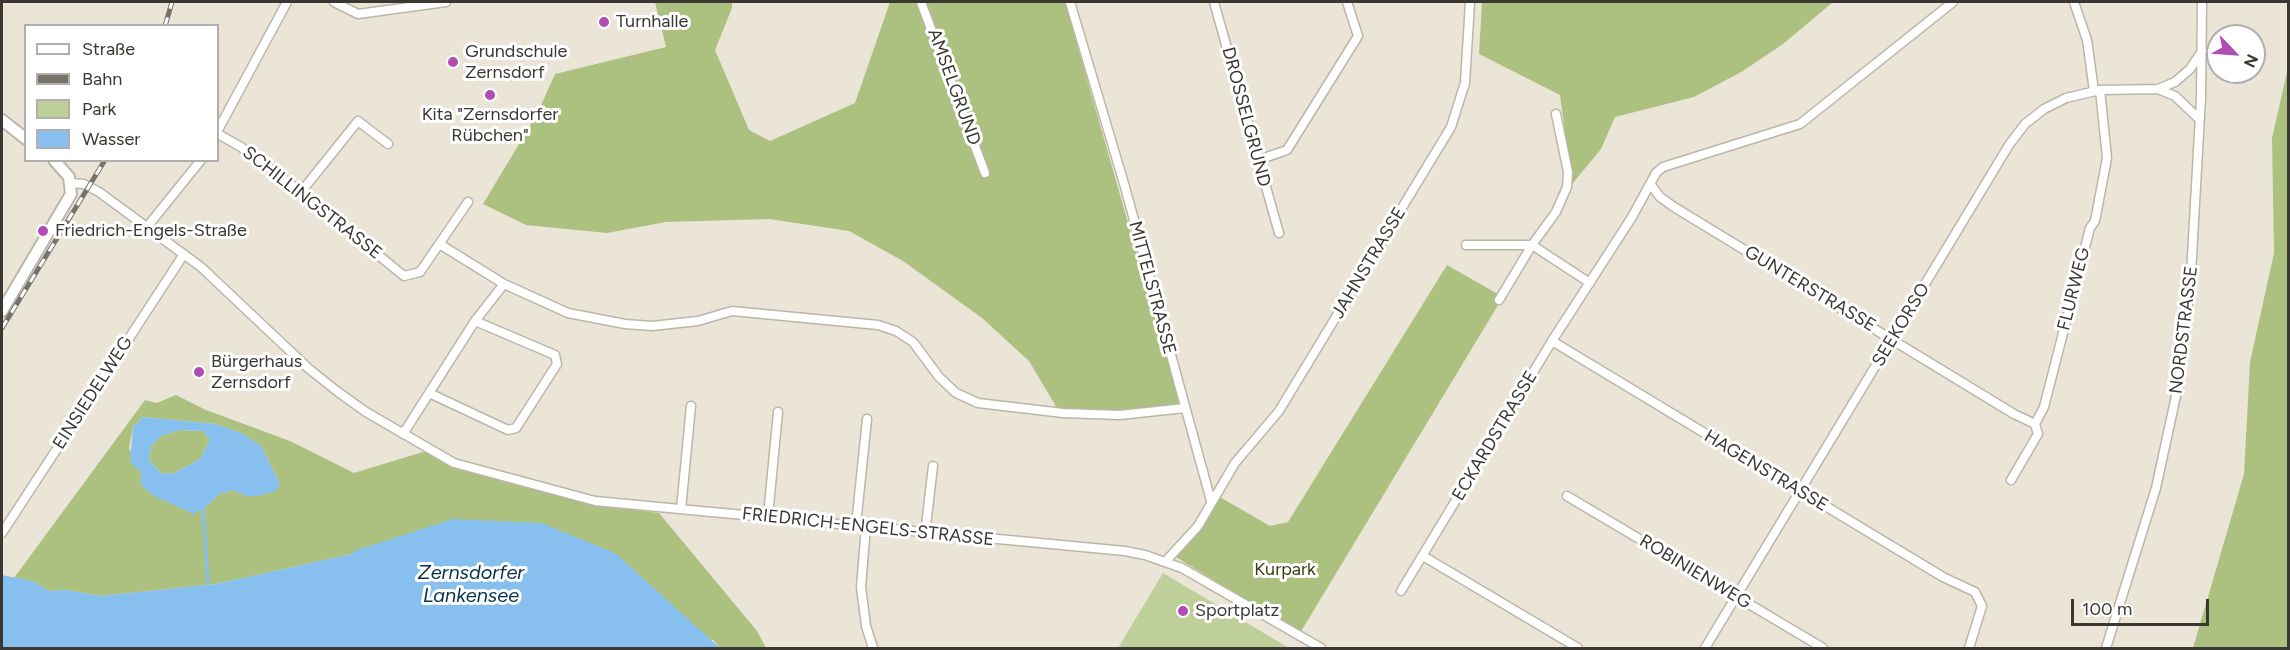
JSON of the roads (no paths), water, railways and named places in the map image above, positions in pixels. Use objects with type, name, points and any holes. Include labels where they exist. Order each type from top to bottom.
[{"type":"street","points":[[219,130],[287,2]]},
{"type":"street","points":[[334,2],[358,14],[446,2]]},
{"type":"street","name":"AMSELGRUND","points":[[921,2],[985,173]]},
{"type":"street","name":"MITTELSTRASSE","points":[[1070,2],[1125,187],[1211,501]]},
{"type":"street","name":"DROSSELGRUND","points":[[1214,2],[1279,233]]},
{"type":"street","points":[[1258,160],[1287,150],[1358,36],[1347,2]]},
{"type":"street","name":"JAHNSTRASSE","points":[[1211,501],[1235,463],[1279,411],[1451,127],[1465,82],[1470,2]]},
{"type":"street","name":"ECKARDSTRASSE","points":[[1401,591],[1552,341],[1651,185],[1656,173],[1664,167],[1800,124],[1953,2]]},
{"type":"street","name":"FLURWEG","points":[[2011,480],[2038,434],[2035,424],[2044,407],[2090,228],[2096,221],[2107,158],[2087,40],[2074,2]]},
{"type":"street","name":"NORDSTRASSE","points":[[2106,648],[2156,488],[2180,382],[2191,274],[2202,51],[2202,2]]},
{"type":"street","name":"SEEKORSO","points":[[1705,648],[2009,145],[2025,124],[2044,109],[2066,98],[2097,90],[2158,89],[2175,82],[2190,69],[2202,51]]},
{"type":"street","points":[[2158,89],[2175,96],[2199,119]]},
{"type":"street","points":[[1499,300],[1532,245],[1556,212],[1567,187],[1568,172],[1556,114]]},
{"type":"street","points":[[2,120],[24,137]]},
{"type":"street","points":[[301,192],[358,121],[388,144]]},
{"type":"street","name":"SCHILLINGSTRASSE","points":[[219,133],[301,192],[404,276],[420,272],[441,244]]},
{"type":"street","points":[[2,311],[71,194],[71,183],[66,172],[56,162]]},
{"type":"street","points":[[147,227],[199,162]]},
{"type":"street","name":"FRIEDRICH-ENGELS-STRASSE","points":[[71,183],[90,186],[184,254],[218,281],[315,374],[366,412],[454,463],[584,498],[925,534],[1125,551],[1166,561],[1321,648]]},
{"type":"street","name":"GUNTERSTRASSE","points":[[1651,185],[1660,197],[1674,207],[1893,338],[2014,414],[2035,424]]},
{"type":"street","points":[[468,202],[441,244],[504,284],[568,313],[625,324],[652,326],[698,321],[732,311],[878,326],[896,331],[913,342],[939,377],[956,393],[978,403],[1063,413],[1120,415],[1185,408]]},
{"type":"street","points":[[1466,245],[1532,245],[1590,283]]},
{"type":"street","name":"EINSIEDELWEG","points":[[2,532],[184,254]]},
{"type":"street","points":[[403,434],[475,321],[504,284]]},
{"type":"street","points":[[429,393],[508,430],[516,428],[558,364],[555,355],[475,321]]},
{"type":"street","name":"HAGENSTRASSE","points":[[1552,341],[1799,492],[1943,577],[1975,592],[1982,606],[1969,648]]},
{"type":"street","points":[[681,509],[691,406]]},
{"type":"street","points":[[768,516],[778,412]]},
{"type":"street","points":[[856,525],[867,419]]},
{"type":"street","points":[[925,534],[933,466]]},
{"type":"street","name":"ROBINIENWEG","points":[[1567,496],[1823,648]]},
{"type":"street","points":[[1166,561],[1198,526],[1211,501]]},
{"type":"street","points":[[866,526],[861,598],[873,648]]},
{"type":"street","points":[[1423,556],[1578,648]]},
{"type":"water","points":[[143,417],[216,424],[243,434],[261,446],[280,484],[276,491],[257,496],[246,496],[234,490],[219,494],[207,506],[194,514],[154,496],[141,485],[141,472],[130,462],[133,427]],"holes":[[[180,430],[203,431],[210,440],[200,459],[173,474],[161,473],[149,461],[151,446],[161,436]]]},
{"type":"water","name":"Zernsdorfer Lankensee","points":[[453,519],[541,523],[615,553],[720,648],[2,648],[2,575],[32,581],[49,591],[66,590],[101,596],[216,584],[352,554],[354,551]]},
{"type":"waterway","points":[[203,509],[208,583]]},
{"type":"railway","points":[[166,24],[172,2]]},
{"type":"railway","points":[[2,328],[104,162]]},
{"type":"place","name":"Turnhalle","points":[[604,22]]},
{"type":"place","name":"Grundschule Zernsdorf","points":[[453,62]]},
{"type":"place","name":"Kita \"Zernsdorfer Rübchen\"","points":[[490,95]]},
{"type":"place","name":"Friedrich-Engels-Straße","points":[[43,231]]},
{"type":"place","name":"Bürgerhaus Zernsdorf","points":[[199,372]]},
{"type":"place","name":"Sportplatz","points":[[1183,611]]},
{"type":"park label","name":"Kurpark","points":[[1285,570]]}]
